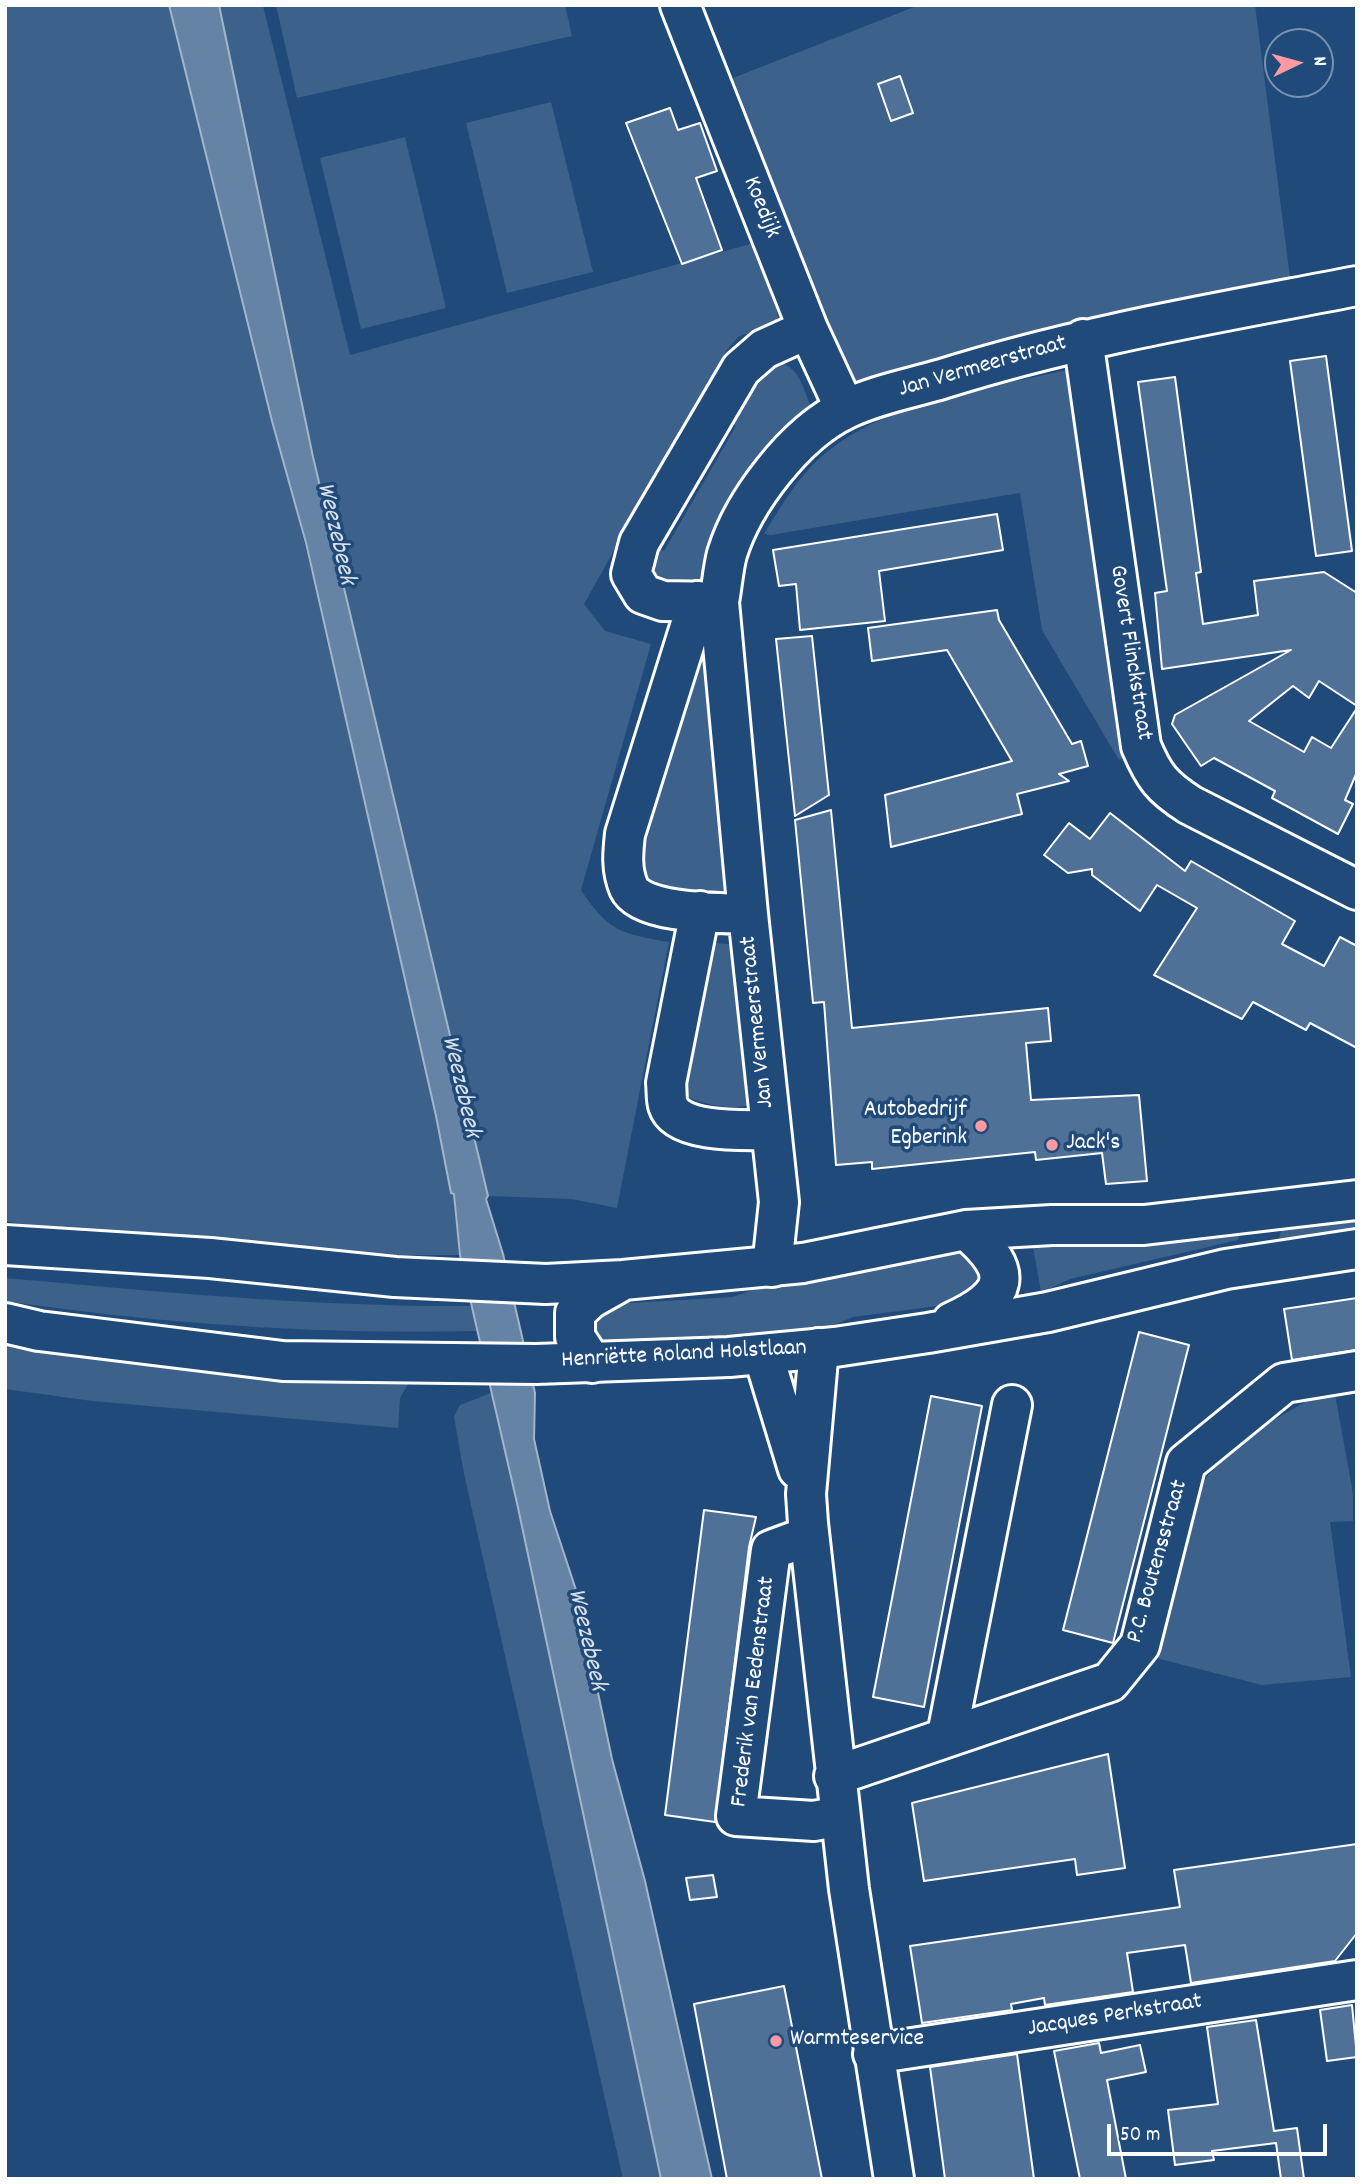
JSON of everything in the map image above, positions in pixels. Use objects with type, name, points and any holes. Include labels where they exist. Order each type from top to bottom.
[{"type":"street","name":"Koedijk","points":[[680,5],[808,329],[845,409]]},
{"type":"street","name":"Jan Vermeerstraat","points":[[748,914],[646,904],[629,890],[623,867],[625,834],[727,554],[751,500],[784,460],[814,432],[845,409],[996,362],[1083,339],[1357,286]]},
{"type":"street","points":[[708,602],[663,601],[643,594],[631,574],[639,543],[741,369],[764,349],[808,329]]},
{"type":"street","name":"Govert Flinckstraat","points":[[1083,339],[1141,746],[1152,772],[1165,789],[1190,805],[1357,890]]},
{"type":"street","name":"Jan Vermeerstraat","points":[[708,602],[748,914],[788,1265]]},
{"type":"street","name":"Jan Vermeerstraat","points":[[700,911],[666,1083],[668,1107],[679,1121],[719,1129],[775,1166]]},
{"type":"street","points":[[5,1245],[210,1258],[458,1281],[519,1283],[623,1280],[788,1265],[965,1230],[1052,1225],[1143,1225],[1357,1200]]},
{"type":"street","points":[[928,1333],[979,1310],[996,1291],[998,1272],[994,1258],[965,1230]]},
{"type":"street","name":"Henriëtte Roland Holstlaan","points":[[5,1323],[39,1331],[283,1361],[536,1364],[763,1354],[928,1333],[1048,1312],[1226,1269],[1357,1249]]},
{"type":"street","points":[[592,1363],[575,1338],[575,1313],[590,1298],[623,1280]]},
{"type":"street","name":"Frederik van Eedenstraat","points":[[818,1348],[806,1494],[809,1536],[834,1776],[873,2054],[894,2179]]},
{"type":"street","name":"Frederik van Eedenstraat","points":[[763,1354],[806,1494]]},
{"type":"street","name":"P.C. Boutensstraat","points":[[834,1776],[947,1735],[1110,1682],[1140,1645],[1186,1463],[1284,1383],[1357,1371]]},
{"type":"street","points":[[947,1735],[1012,1405]]},
{"type":"street","name":"Frederik van Eedenstraat","points":[[809,1536],[771,1550],[736,1816],[814,1821],[840,1816]]},
{"type":"street","name":"Jacques Perkstraat","points":[[873,2054],[1357,1980]]},
{"type":"shaded area","points":[[5,5],[169,5],[309,561],[454,1194],[460,1255],[285,1255],[87,1237],[5,1221]]},
{"type":"shaded area","points":[[219,5],[263,6],[350,355],[754,243],[773,292],[778,317],[774,324],[738,337],[727,350],[584,604],[605,631],[651,644],[581,890],[608,923],[627,933],[669,942],[617,1208],[572,1199],[488,1196],[313,457]]},
{"type":"shaded area","points":[[276,5],[565,5],[572,36],[297,98]]},
{"type":"shaded area","points":[[919,5],[1255,5],[1264,75],[1264,98],[1267,98],[1290,277],[1093,317],[853,382],[847,375],[733,78]]},
{"type":"shaded area","points":[[551,102],[593,272],[507,293],[466,123]]},
{"type":"shaded area","points":[[405,137],[446,308],[361,329],[320,158]]},
{"type":"shaded area","points":[[775,363],[790,367],[795,372],[812,410],[710,586],[647,584],[644,542],[664,551],[736,426],[718,414]]},
{"type":"shaded area","points":[[1067,370],[1074,376],[1129,755],[1119,760],[1042,630],[1020,493],[764,534],[791,491],[810,468],[835,446],[864,428],[896,413],[965,392]]},
{"type":"shaded area","points":[[707,645],[729,888],[721,897],[654,887],[642,866],[641,851],[695,647]]},
{"type":"shaded area","points":[[699,941],[735,945],[750,1105],[718,1106],[688,1097],[684,1083]]},
{"type":"shaded area","points":[[1357,1207],[1357,1239],[1277,1245],[1285,1218]]},
{"type":"shaded area","points":[[1242,1227],[1238,1240],[1070,1279],[1051,1288],[1042,1297],[1031,1236]]},
{"type":"shaded area","points":[[956,1243],[982,1274],[979,1283],[953,1304],[853,1317],[801,1339],[602,1354],[590,1322],[612,1304],[733,1297],[791,1276]]},
{"type":"shaded area","points":[[5,1278],[296,1301],[471,1306],[477,1331],[300,1329],[123,1316],[5,1301]]},
{"type":"shaded area","points":[[5,1337],[414,1374],[400,1398],[398,1428],[92,1401],[5,1389]]},
{"type":"shaded area","points":[[1334,1388],[1353,1494],[1353,1521],[1330,1522],[1351,1677],[1262,1685],[1148,1656],[1192,1501],[1203,1482],[1217,1465],[1253,1434],[1294,1408]]},
{"type":"shaded area","points":[[491,1393],[517,1503],[661,2179],[623,2179],[464,1474],[454,1417],[460,1405]]},
{"type":"water","name":"Weezebeek","points":[[169,5],[219,5],[313,457],[488,1196],[486,1199],[503,1254],[535,1393],[534,1439],[550,1511],[577,1593],[612,1759],[645,1881],[712,2179],[661,2179],[517,1503],[460,1255],[454,1194],[451,1193],[436,1116],[306,543],[272,421]]},
{"type":"building","points":[[900,76],[913,113],[891,121],[878,84]]},
{"type":"building","points":[[670,108],[678,130],[700,123],[717,171],[696,178],[722,250],[682,264],[626,123]]},
{"type":"building","points":[[1326,356],[1352,551],[1316,556],[1290,361]]},
{"type":"building","points":[[1175,377],[1201,572],[1196,573],[1203,624],[1258,615],[1254,581],[1324,572],[1357,593],[1357,706],[1319,681],[1309,698],[1293,686],[1249,721],[1304,752],[1312,737],[1331,748],[1357,708],[1357,772],[1345,800],[1353,804],[1338,834],[1272,798],[1275,791],[1214,758],[1201,766],[1172,724],[1175,715],[1291,650],[1162,669],[1155,593],[1167,591],[1138,382]]},
{"type":"building","points":[[997,514],[1003,550],[879,571],[885,621],[800,630],[796,584],[779,586],[773,550]]},
{"type":"building","points":[[997,610],[999,620],[1072,744],[1081,741],[1088,766],[1059,774],[1069,781],[1017,794],[1022,814],[891,847],[885,795],[1012,761],[947,650],[872,661],[868,628]]},
{"type":"building","points":[[812,636],[829,795],[795,816],[776,639]]},
{"type":"building","points":[[831,810],[852,1028],[1048,1008],[1051,1041],[1026,1043],[1031,1100],[1139,1095],[1147,1181],[1106,1184],[1102,1153],[1036,1160],[1035,1152],[872,1169],[872,1162],[836,1165],[824,1002],[813,1003],[795,820]]},
{"type":"building","points":[[1110,813],[1185,871],[1191,861],[1295,921],[1282,944],[1324,966],[1340,937],[1357,946],[1357,1048],[1310,1023],[1306,1030],[1253,1002],[1242,1019],[1154,975],[1197,908],[1157,885],[1140,911],[1092,875],[1092,869],[1068,873],[1044,855],[1069,823],[1090,839]]},
{"type":"building","points":[[1357,1298],[1357,1350],[1292,1360],[1284,1309]]},
{"type":"building","points":[[1139,1332],[1189,1345],[1113,1643],[1063,1630]]},
{"type":"building","points":[[931,1396],[982,1406],[924,1707],[873,1697]]},
{"type":"building","points":[[704,1510],[756,1517],[749,1547],[715,1822],[665,1815]]},
{"type":"building","points":[[1108,1754],[1125,1868],[1077,1875],[1075,1859],[924,1881],[912,1803]]},
{"type":"building","points":[[1357,1844],[1357,1933],[1335,1961],[1191,1983],[1185,1945],[1127,1953],[1133,1992],[1045,2005],[1044,1998],[1011,2004],[1012,2010],[922,2023],[910,1946],[1180,1907],[1174,1870]]},
{"type":"building","points":[[713,1875],[717,1897],[690,1900],[686,1878]]},
{"type":"building","points":[[784,1986],[822,2179],[727,2179],[694,2004]]},
{"type":"building","points":[[1352,2005],[1357,2057],[1327,2061],[1320,2010]]},
{"type":"building","points":[[1256,2020],[1274,2131],[1297,2128],[1304,2179],[1281,2179],[1276,2143],[1212,2151],[1214,2160],[1175,2165],[1168,2110],[1218,2104],[1207,2027]]},
{"type":"building","points":[[1099,2043],[1101,2053],[1140,2045],[1146,2072],[1107,2080],[1126,2179],[1080,2179],[1054,2051]]},
{"type":"building","points":[[1017,2054],[1034,2179],[945,2179],[930,2067]]},
{"type":"place","name":"Autobedrijf Egberink","points":[[981,1126]]},
{"type":"place","name":"Jack's","points":[[1052,1145]]},
{"type":"place","name":"Warmteservice","points":[[776,2041]]}]
